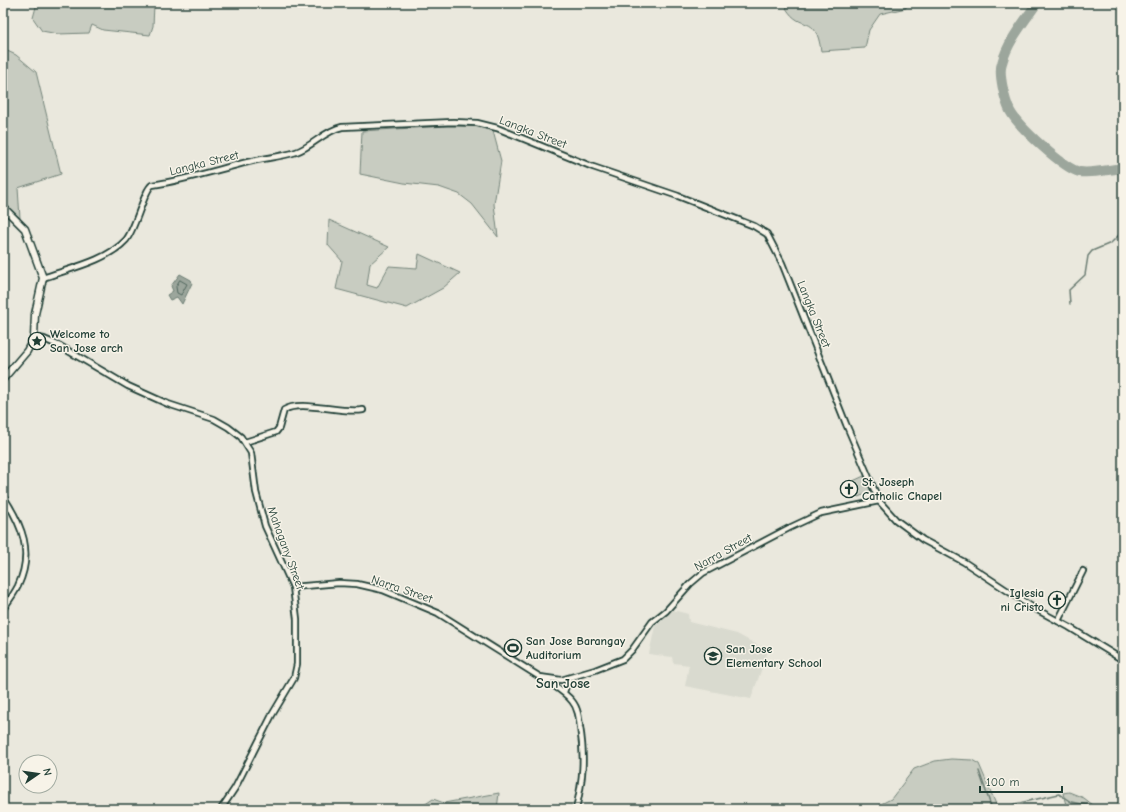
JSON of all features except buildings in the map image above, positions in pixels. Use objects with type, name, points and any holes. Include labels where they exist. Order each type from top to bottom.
[{"type":"street","name":"Langka Street","points":[[42,278],[104,256],[118,246],[129,235],[134,227],[147,191],[152,186],[210,174],[259,160],[282,156],[304,149],[328,131],[342,127],[453,122],[477,123],[496,128],[593,167],[678,196],[754,226],[767,234],[782,263],[846,424],[879,501]]},
{"type":"street","points":[[3,207],[25,229],[42,278],[35,314],[34,337],[27,352],[3,379]]},
{"type":"street","name":"Mahagany Street","points":[[34,337],[44,338],[60,346],[102,372],[148,395],[168,404],[214,419],[235,432],[245,442],[251,453],[256,492],[265,526],[293,587],[297,619],[297,651],[294,678],[272,715],[235,788],[221,809]]},
{"type":"street","points":[[245,442],[276,432],[281,422],[284,410],[290,406],[301,405],[347,411],[363,410]]},
{"type":"street","points":[[3,496],[21,526],[25,547],[24,570],[18,587],[3,609]]},
{"type":"street","points":[[879,501],[896,520],[923,540],[964,562],[1032,607],[1123,660]]},
{"type":"street","name":"Narra Street","points":[[293,587],[339,583],[357,584],[404,598],[449,619],[540,676],[554,680],[568,678],[611,665],[623,659],[632,650],[652,622],[666,611],[703,572],[789,528],[821,514],[879,501]]},
{"type":"street","points":[[1058,621],[1083,571]]},
{"type":"street","points":[[540,676],[564,692],[576,709],[584,749],[583,779],[576,809]]},
{"type":"street","points":[[564,692],[568,678]]},
{"type":"shaded area","points":[[37,3],[145,3],[154,5],[153,26],[150,35],[103,30],[92,25],[89,33],[58,34],[42,31],[33,18]]},
{"type":"shaded area","points":[[792,3],[906,3],[906,8],[880,14],[869,30],[865,48],[821,51],[816,31],[807,24],[797,20],[786,8]]},
{"type":"shaded area","points":[[3,49],[16,55],[36,72],[61,174],[18,188],[20,218],[3,203]]},
{"type":"shaded area","points":[[447,126],[476,126],[493,131],[501,161],[494,204],[498,237],[472,204],[459,194],[439,187],[404,183],[360,174],[362,131]]},
{"type":"shaded area","points":[[329,220],[389,247],[370,264],[367,285],[377,288],[389,266],[417,268],[419,254],[460,273],[443,288],[407,308],[336,289],[342,261],[328,245]]},
{"type":"shaded area","points":[[864,476],[871,492],[858,497],[851,482]]},
{"type":"shaded area","name":"San Jose Elementary School","points":[[673,610],[688,614],[689,622],[737,634],[768,651],[751,699],[685,686],[689,665],[673,663],[672,657],[649,654],[655,626]]},
{"type":"shaded area","points":[[951,759],[972,760],[979,764],[998,809],[871,809],[891,799],[914,769],[935,761]]},
{"type":"shaded area","points":[[1069,792],[1084,798],[1098,809],[1086,809],[1066,805],[1063,793]]},
{"type":"shaded area","points":[[499,793],[497,809],[418,809],[433,799],[444,803]]},
{"type":"water","points":[[180,274],[191,280],[192,283],[182,304],[177,297],[170,300],[167,295],[173,291],[171,286]]},
{"type":"waterway","points":[[1037,3],[1012,39],[1002,63],[1001,73],[1003,87],[1010,111],[1031,136],[1063,163],[1073,169],[1080,172],[1090,172],[1123,168]]},
{"type":"waterway","points":[[1070,304],[1069,290],[1085,275],[1088,256],[1092,251],[1111,243],[1123,231]]},
{"type":"waterway","points":[[979,771],[992,809]]},
{"type":"waterway","points":[[1006,809],[1015,804],[1059,794],[1071,802],[1087,805],[1091,809]]},
{"type":"place","name":"Welcome to San Jose arch","points":[[37,341]]},
{"type":"place","name":"St. Joseph Catholic Chapel","points":[[849,489]]},
{"type":"place","name":"Iglesia ni Cristo","points":[[1057,600]]},
{"type":"place","name":"San Jose Barangay Auditorium","points":[[513,648]]},
{"type":"place","name":"San Jose Elementary School","points":[[713,656]]},
{"type":"district","name":"San Jose","points":[[563,683]]}]
